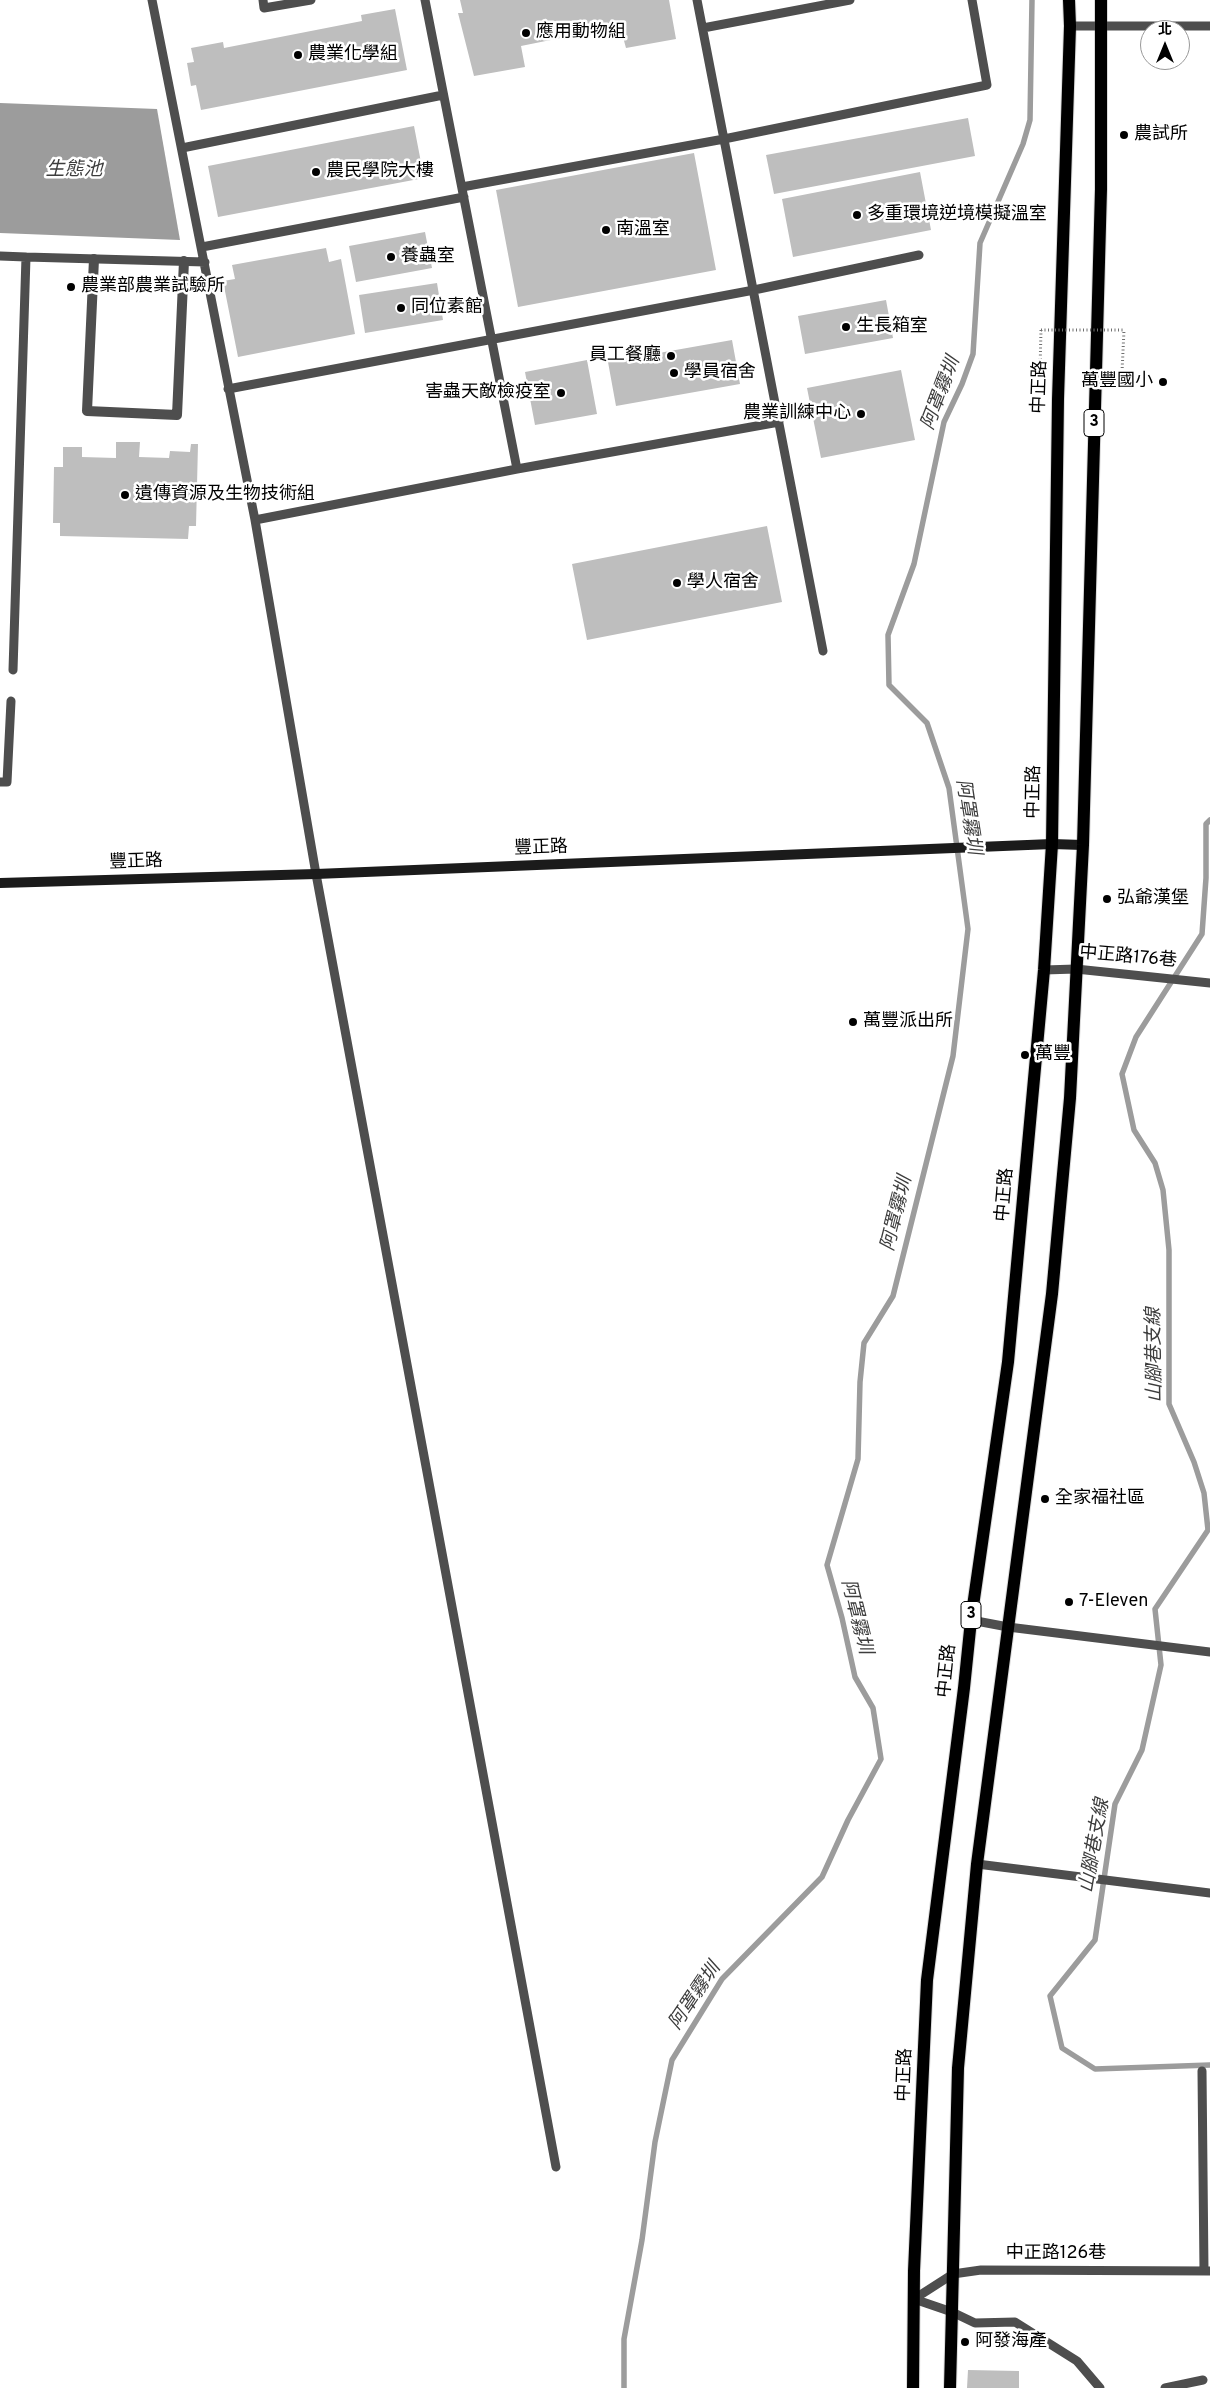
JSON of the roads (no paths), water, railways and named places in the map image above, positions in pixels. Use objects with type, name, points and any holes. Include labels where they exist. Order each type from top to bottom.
[{"type":"main road","name":"中正路","points":[[913,2388],[914,2298],[927,1980],[964,1688],[970,1620],[1008,1362],[1044,970],[1052,844],[1058,399],[1070,26],[1069,0]]},
{"type":"main road","name":"3","points":[[950,2388],[958,2068],[977,1864],[1052,1294],[1070,1098],[1083,845],[1102,189],[1102,0]]},
{"type":"street","points":[[94,259],[87,411],[177,415],[184,261]]},
{"type":"street","name":"豐正路","points":[[0,884],[316,874],[1052,844],[1083,845]]},
{"type":"lane","points":[[152,0],[255,520],[316,874],[556,2167]]},
{"type":"lane","points":[[263,0],[264,8],[311,0]]},
{"type":"lane","points":[[424,0],[517,469]]},
{"type":"lane","points":[[697,0],[823,650]]},
{"type":"lane","points":[[703,28],[850,0]]},
{"type":"lane","points":[[462,187],[724,139],[987,85],[972,0]]},
{"type":"lane","points":[[1070,26],[1210,26]]},
{"type":"lane","points":[[182,148],[443,95]]},
{"type":"lane","points":[[202,248],[464,196]]},
{"type":"lane","points":[[228,389],[754,290],[919,255]]},
{"type":"lane","points":[[0,256],[205,262]]},
{"type":"lane","points":[[13,670],[26,257]]},
{"type":"lane","points":[[255,520],[517,469],[779,422]]},
{"type":"lane","points":[[0,782],[7,782],[11,701]]},
{"type":"lane","name":"中正路176巷","points":[[1044,970],[1076,969],[1210,983]]},
{"type":"lane","points":[[970,1620],[1008,1627],[1210,1652]]},
{"type":"lane","points":[[977,1864],[1210,1893]]},
{"type":"lane","name":"中正路126巷","points":[[914,2298],[952,2274],[981,2270],[1207,2271],[1202,2071]]},
{"type":"lane","points":[[914,2298],[952,2312],[975,2324],[1015,2322],[1077,2361],[1100,2388]]},
{"type":"lane","points":[[1165,2388],[1202,2380]]},
{"type":"water","name":"生態池","points":[[0,103],[157,109],[180,240],[0,233]]},
{"type":"waterway","name":"阿罩霧圳","points":[[624,2388],[624,2339],[642,2240],[655,2142],[672,2060],[722,1979],[822,1877],[848,1820],[881,1759],[873,1708],[855,1677],[842,1618],[827,1565],[858,1459],[860,1382],[864,1343],[893,1296],[953,1056],[968,929],[949,788],[927,723],[889,685],[888,635],[914,564],[944,422],[962,384],[973,354],[980,243],[1023,144],[1030,120],[1032,0]]},
{"type":"waterway","name":"山腳巷支線","points":[[1210,820],[1206,824],[1206,878],[1202,934],[1136,1037],[1122,1074],[1134,1130],[1155,1163],[1163,1190],[1169,1250],[1169,1404],[1194,1462],[1204,1493],[1208,1530],[1155,1609],[1161,1665],[1142,1750],[1115,1804],[1095,1940],[1050,1996],[1062,2048],[1095,2069],[1210,2065]]},
{"type":"place","name":"應用動物組","points":[[526,33]]},
{"type":"place","name":"農業化學組","points":[[298,55]]},
{"type":"place","name":"農試所","points":[[1124,135]]},
{"type":"place","name":"農民學院大樓","points":[[316,172]]},
{"type":"place","name":"多重環境逆境模擬溫室","points":[[857,215]]},
{"type":"place","name":"南溫室","points":[[606,230]]},
{"type":"place","name":"養蟲室","points":[[391,257]]},
{"type":"place","name":"農業部農業試驗所","points":[[71,287]]},
{"type":"place","name":"同位素館","points":[[401,308]]},
{"type":"place","name":"生長箱室","points":[[846,327]]},
{"type":"place","name":"員工餐廳","points":[[671,356]]},
{"type":"place","name":"學員宿舍","points":[[674,373]]},
{"type":"place","name":"萬豐國小","points":[[1163,382]]},
{"type":"place","name":"害蟲天敵檢疫室","points":[[561,393]]},
{"type":"place","name":"農業訓練中心","points":[[861,414]]},
{"type":"place","name":"遺傳資源及生物技術組","points":[[125,495]]},
{"type":"place","name":"學人宿舍","points":[[677,583]]},
{"type":"place","name":"弘爺漢堡","points":[[1107,899]]},
{"type":"place","name":"萬豐派出所","points":[[853,1022]]},
{"type":"place","name":"萬豐","points":[[1025,1055]]},
{"type":"place","name":"全家福社區","points":[[1045,1499]]},
{"type":"place","name":"7-Eleven","points":[[1069,1602]]},
{"type":"place","name":"阿發海產","points":[[965,2342]]}]
